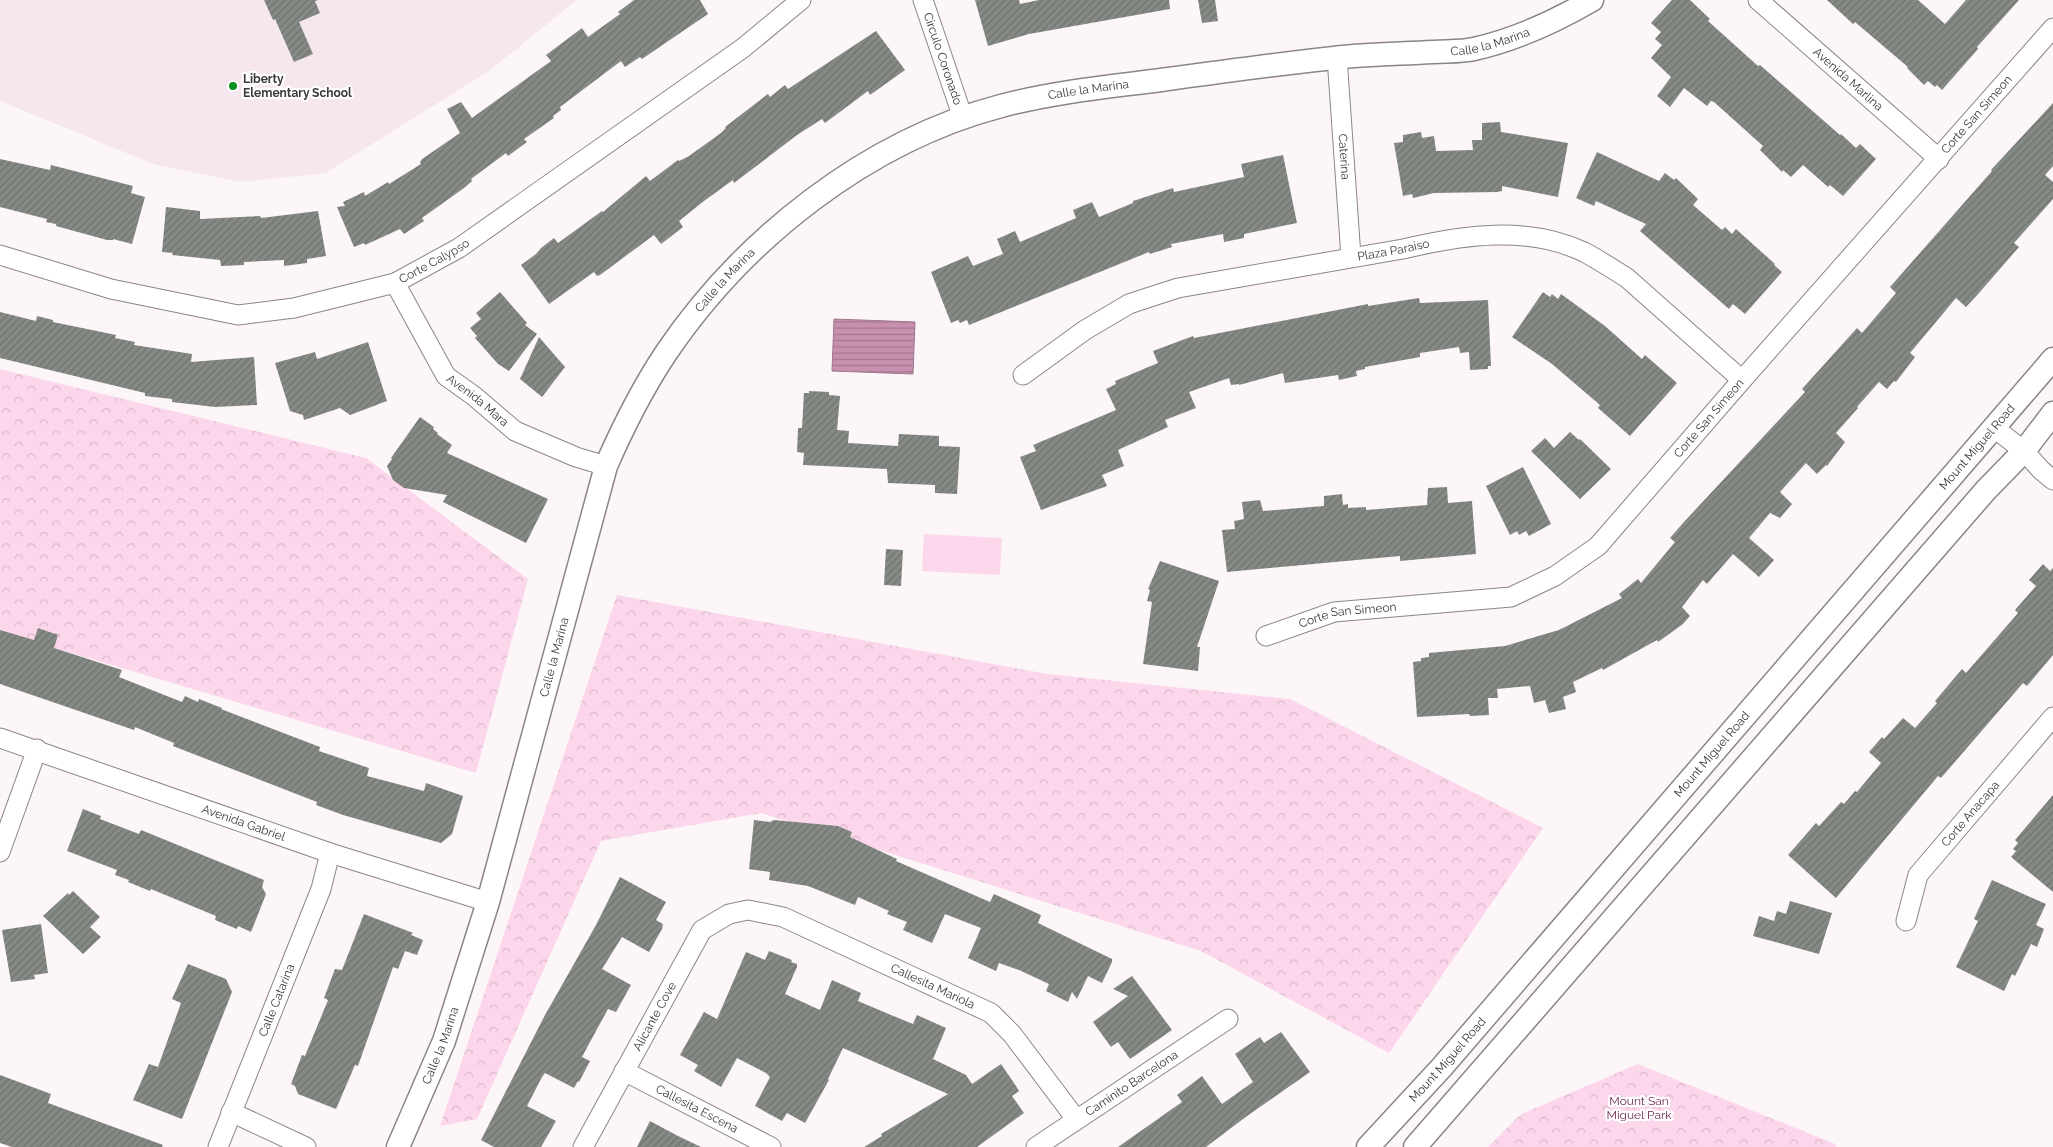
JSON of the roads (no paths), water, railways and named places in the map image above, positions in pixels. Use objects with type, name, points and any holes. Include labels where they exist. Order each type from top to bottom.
[{"type":"street","name":"Corte Calypso","points":[[0,255],[111,289],[238,315],[302,307],[395,283],[459,248],[743,48],[802,0]]},
{"type":"street","name":"Circulo Coronado","points":[[923,0],[963,118]]},
{"type":"street","name":"Calle la Marina","points":[[398,1147],[444,1041],[488,902],[606,466],[623,427],[666,354],[696,312],[748,255],[786,221],[848,175],[923,134],[1000,106],[1054,93],[1337,57],[1473,49],[1512,37],[1592,0]]},
{"type":"street","name":"Avenida Marlina","points":[[1758,0],[1939,159]]},
{"type":"street","name":"Corte San Simeon","points":[[1266,636],[1334,612],[1511,597],[1555,576],[1598,546],[2053,28]]},
{"type":"street","name":"Caterina","points":[[1337,57],[1351,257]]},
{"type":"street","name":"Plaza Paraiso","points":[[1023,375],[1085,330],[1129,304],[1178,288],[1403,249],[1436,241],[1493,235],[1539,239],[1562,245],[1582,252],[1627,278],[1742,380]]},
{"type":"street","name":"Avenida Mara","points":[[395,283],[446,376],[474,396],[515,431],[576,457],[606,466]]},
{"type":"street","name":"Mount Miguel Road","points":[[1368,1147],[1442,1067],[2053,359]]},
{"type":"street","points":[[1415,1147],[1604,931],[1753,756],[1986,490],[2024,450],[2053,413]]},
{"type":"street","points":[[1993,427],[2024,450],[2041,470],[2053,480]]},
{"type":"street","name":"Corte Anacapa","points":[[1906,921],[1918,876],[2053,717]]},
{"type":"street","name":"Avenida Gabriel","points":[[0,738],[330,853],[488,902]]},
{"type":"street","points":[[0,852],[37,750]]},
{"type":"street","name":"Calle Catarina","points":[[218,1147],[321,889],[330,853]]},
{"type":"street","name":"Alicante Cove","points":[[583,1147],[702,930],[729,914],[748,910]]},
{"type":"street","name":"Callesita Mariola","points":[[748,910],[784,917],[991,1013],[1012,1034],[1076,1119]]},
{"type":"street","name":"Caminito Barcelona","points":[[1036,1147],[1228,1019]]},
{"type":"street","name":"Callesita Escena","points":[[624,1071],[770,1147]]},
{"type":"street","points":[[231,1112],[306,1147]]},
{"type":"place","name":"Liberty Elementary School","points":[[233,86]]},
{"type":"park label","name":"Mount San Miguel Park","points":[[1639,1108]]}]
